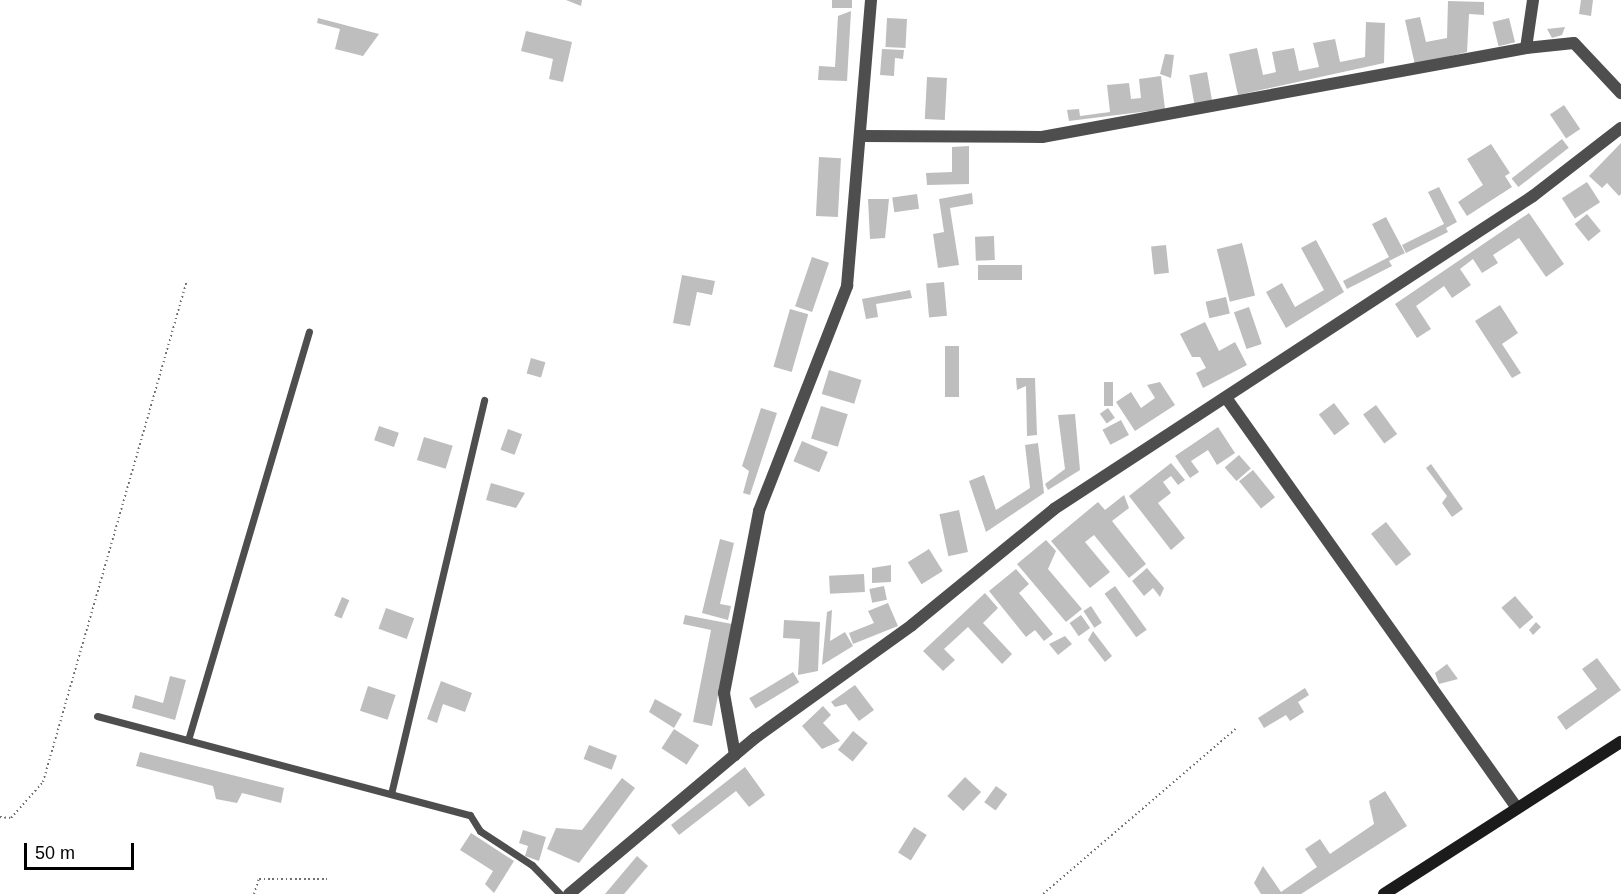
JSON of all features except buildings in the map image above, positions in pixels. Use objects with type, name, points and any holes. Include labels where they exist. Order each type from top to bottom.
[{"type":"main road","points":[[1384,894],[1621,742]]},
{"type":"street","points":[[735,754],[724,693],[759,511],[847,286],[871,0]]},
{"type":"street","points":[[1526,48],[1533,0]]},
{"type":"street","points":[[860,136],[1042,137],[1526,48],[1574,43],[1621,93]]},
{"type":"street","points":[[569,894],[735,754],[912,625],[1054,509],[1227,399],[1533,196],[1621,128]]},
{"type":"street","points":[[1227,399],[1516,808]]},
{"type":"lane","points":[[189,740],[309,332]]},
{"type":"lane","points":[[391,794],[484,400]]},
{"type":"lane","points":[[97,716],[470,815],[480,831],[532,865],[560,894]]},
{"type":"path","points":[[0,817],[11,818],[44,782],[187,280]]},
{"type":"path","points":[[1043,894],[1237,728]]},
{"type":"path","points":[[254,894],[259,879],[327,879]]}]
